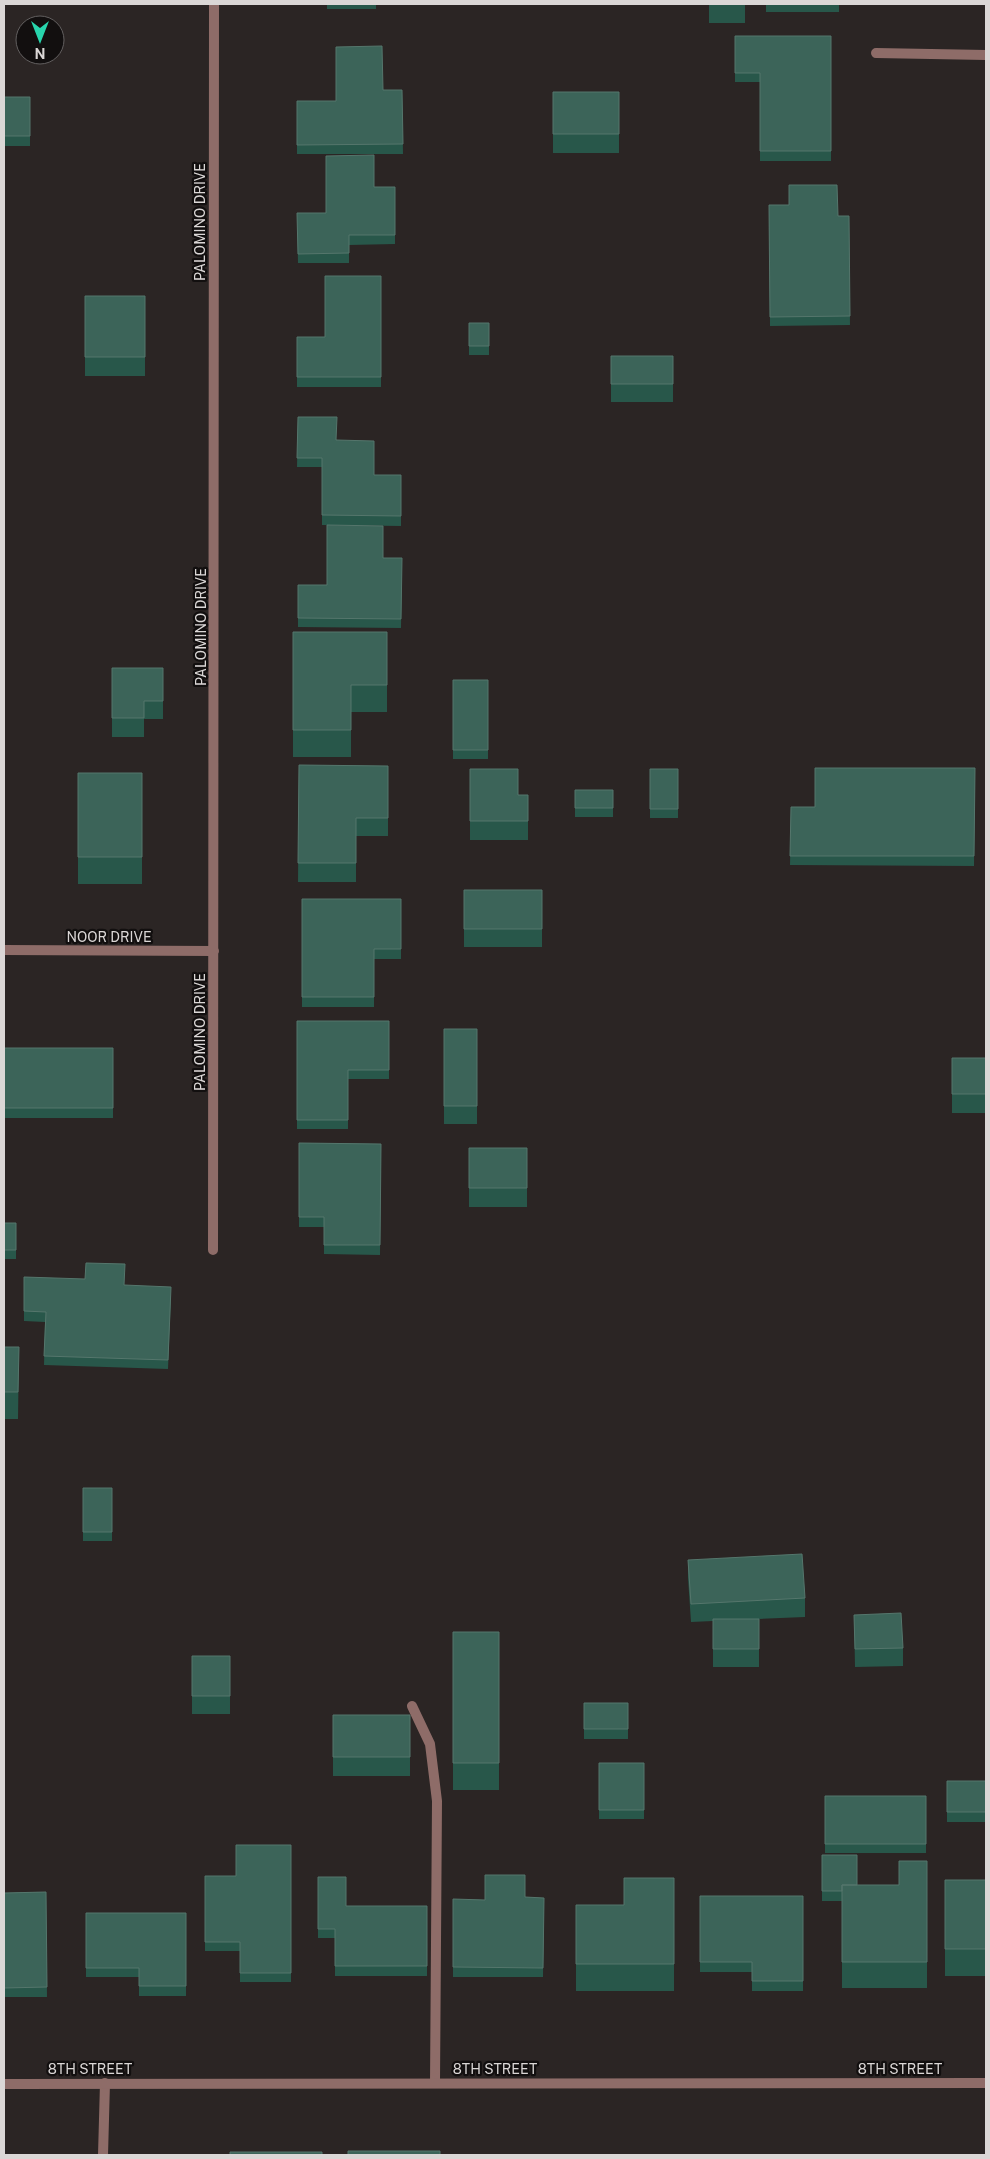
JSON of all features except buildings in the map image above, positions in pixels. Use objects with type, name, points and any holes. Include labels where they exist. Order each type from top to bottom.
[{"type":"street","name":"PALOMINO DRIVE","points":[[213,1250],[214,4]]},
{"type":"street","points":[[876,53],[986,54]]},
{"type":"street","name":"NOOR DRIVE","points":[[4,950],[214,951]]},
{"type":"street","points":[[412,1706],[430,1744],[437,1794],[435,2083]]},
{"type":"street","points":[[103,2155],[105,2083]]},
{"type":"street","name":"8TH STREET","points":[[4,2084],[986,2083]]}]
